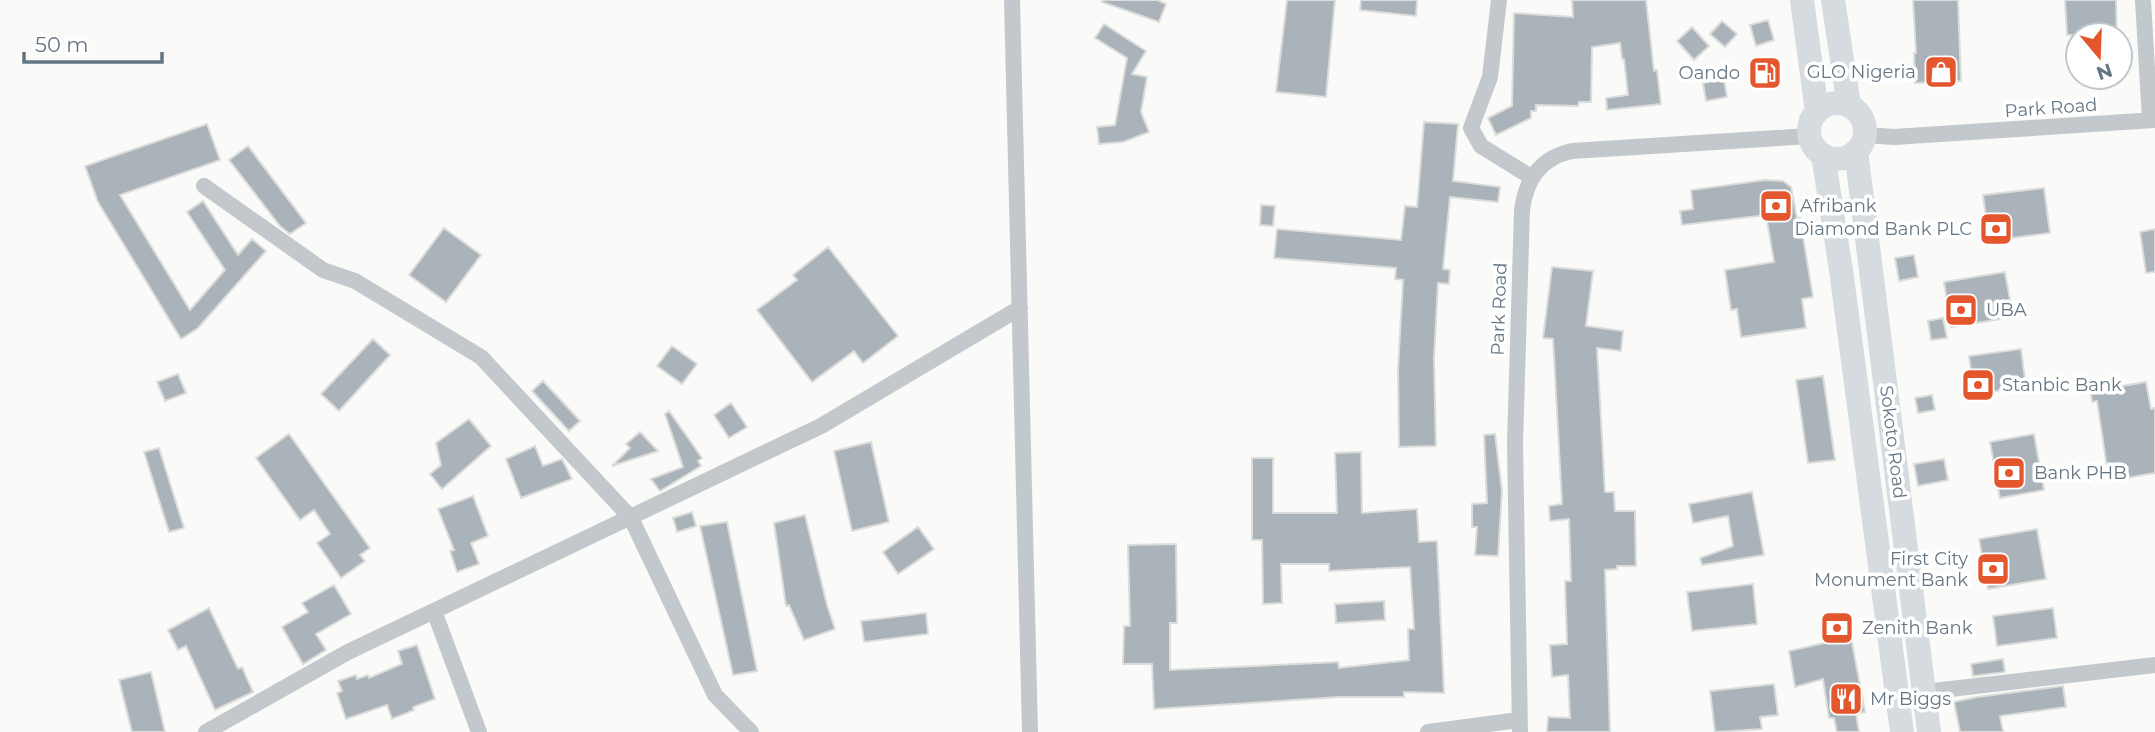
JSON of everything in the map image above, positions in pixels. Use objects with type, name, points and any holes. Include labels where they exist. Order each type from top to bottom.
[{"type":"main road","points":[[1802,0],[1817,112]]},
{"type":"main road","points":[[1833,0],[1849,106]]},
{"type":"main road","points":[[1831,104],[1849,106],[1862,118],[1861,143],[1841,159],[1816,145],[1812,119],[1817,112],[1831,104]]},
{"type":"main road","name":"Sokoto Road","points":[[1861,143],[1929,732]]},
{"type":"main road","name":"Sokoto Road","points":[[1816,145],[1841,270],[1902,732]]},
{"type":"street","points":[[1012,0],[1030,732]]},
{"type":"street","points":[[1499,0],[1490,77],[1471,128],[1481,146],[1531,177],[1552,157],[1572,151],[1816,145]]},
{"type":"street","points":[[2143,0],[2152,120]]},
{"type":"street","name":"Park Road","points":[[1861,143],[1894,137],[2152,120]]},
{"type":"street","name":"Park Road","points":[[1519,726],[1514,443],[1522,210],[1526,186],[1531,177]]},
{"type":"street","points":[[204,186],[323,271],[355,281],[481,358],[631,518],[715,695],[751,732]]},
{"type":"street","points":[[206,732],[348,652],[821,426],[1020,308]]},
{"type":"street","points":[[434,611],[479,732]]},
{"type":"street","points":[[1925,692],[2155,665]]},
{"type":"street","points":[[1428,732],[1519,726]]},
{"type":"building","points":[[1157,0],[1166,4],[1159,22],[1102,2]]},
{"type":"building","points":[[1287,0],[1335,0],[1326,97],[1276,92]]},
{"type":"building","points":[[1361,0],[1417,0],[1416,16],[1360,10]]},
{"type":"building","points":[[1572,0],[1646,0],[1654,71],[1657,70],[1661,104],[1607,110],[1606,98],[1628,95],[1624,59],[1620,43],[1592,47],[1591,102],[1579,102],[1578,106],[1536,105],[1536,111],[1531,111],[1531,118],[1496,135],[1488,118],[1512,106],[1514,13],[1573,17]]},
{"type":"building","points":[[1913,0],[1958,0],[1961,81],[1915,83]]},
{"type":"building","points":[[2065,0],[2116,0],[2117,21],[2066,21]]},
{"type":"building","points":[[1768,20],[1774,40],[1756,46],[1750,25]]},
{"type":"building","points":[[1722,21],[1737,34],[1725,47],[1710,34]]},
{"type":"building","points":[[1104,24],[1146,51],[1132,74],[1147,77],[1141,112],[1149,132],[1123,142],[1099,144],[1097,127],[1115,125],[1127,58],[1095,38]]},
{"type":"building","points":[[1692,27],[1709,46],[1694,60],[1677,41]]},
{"type":"building","points":[[1724,79],[1727,97],[1706,101],[1703,83]]},
{"type":"building","points":[[1424,122],[1458,124],[1453,181],[1500,187],[1498,202],[1450,197],[1443,269],[1450,270],[1449,284],[1438,283],[1434,359],[1436,446],[1399,447],[1398,369],[1403,280],[1395,279],[1396,268],[1274,258],[1277,229],[1401,240],[1405,206],[1417,207]]},
{"type":"building","points":[[207,124],[220,160],[120,195],[190,310],[225,270],[187,212],[203,201],[238,255],[252,239],[266,251],[198,328],[181,339],[98,202],[85,166]]},
{"type":"building","points":[[248,146],[306,223],[290,234],[280,226],[229,160]]},
{"type":"building","points":[[1765,180],[1783,181],[1791,187],[1797,218],[1800,218],[1813,297],[1802,299],[1806,328],[1741,337],[1737,309],[1731,310],[1725,270],[1774,262],[1766,215],[1682,225],[1680,211],[1693,209],[1691,190]]},
{"type":"building","points":[[2044,188],[2050,233],[1989,241],[1983,195]]},
{"type":"building","points":[[1261,205],[1275,206],[1273,226],[1260,225]]},
{"type":"building","points":[[444,228],[481,255],[446,302],[409,275]]},
{"type":"building","points":[[2155,229],[2155,272],[2146,273],[2140,232]]},
{"type":"building","points":[[828,247],[898,336],[863,363],[854,351],[812,382],[757,310],[797,280],[793,275]]},
{"type":"building","points":[[1914,255],[1918,277],[1899,281],[1895,258]]},
{"type":"building","points":[[1552,267],[1593,271],[1586,326],[1623,331],[1621,351],[1597,348],[1605,492],[1614,492],[1615,511],[1635,511],[1636,566],[1617,566],[1617,569],[1605,570],[1610,732],[1547,732],[1548,717],[1570,718],[1568,675],[1552,677],[1550,645],[1567,644],[1565,581],[1571,581],[1569,519],[1550,521],[1549,506],[1562,504],[1553,339],[1543,338]]},
{"type":"building","points":[[2005,272],[2013,317],[1951,327],[1944,282]]},
{"type":"building","points":[[1943,318],[1947,338],[1931,340],[1928,321]]},
{"type":"building","points":[[373,339],[390,355],[339,411],[321,394]]},
{"type":"building","points":[[672,346],[697,364],[682,384],[657,366]]},
{"type":"building","points":[[2021,349],[2026,387],[1974,394],[1969,356]]},
{"type":"building","points":[[178,374],[186,393],[165,401],[157,382]]},
{"type":"building","points":[[1823,376],[1835,460],[1808,463],[1796,380]]},
{"type":"building","points":[[543,381],[580,421],[569,431],[532,391]]},
{"type":"building","points":[[2146,382],[2151,409],[2155,408],[2155,473],[2109,481],[2097,401],[2092,402],[2090,388],[2115,383],[2116,387]]},
{"type":"building","points":[[1932,395],[1935,410],[1918,413],[1915,398]]},
{"type":"building","points":[[731,403],[747,427],[729,438],[714,415]]},
{"type":"building","points":[[669,411],[702,458],[698,461],[701,466],[660,491],[651,479],[683,467],[665,414]]},
{"type":"building","points":[[469,419],[491,446],[442,489],[430,474],[441,465],[436,443]]},
{"type":"building","points":[[640,432],[658,451],[612,466],[630,448],[626,444]]},
{"type":"building","points":[[289,434],[370,548],[360,555],[365,561],[341,578],[317,543],[330,534],[314,510],[300,520],[256,458]]},
{"type":"building","points":[[1495,434],[1502,491],[1498,556],[1475,555],[1477,527],[1472,527],[1472,504],[1487,503],[1484,435]]},
{"type":"building","points":[[2034,434],[2044,490],[2000,498],[1990,442]]},
{"type":"building","points":[[871,442],[889,522],[852,531],[834,451]]},
{"type":"building","points":[[535,446],[543,466],[562,459],[572,479],[521,498],[506,459]]},
{"type":"building","points":[[159,448],[184,528],[169,532],[144,452]]},
{"type":"building","points":[[1361,452],[1362,513],[1417,509],[1419,542],[1437,541],[1444,693],[1404,692],[1404,697],[1340,697],[1154,709],[1152,664],[1123,664],[1124,626],[1130,626],[1128,545],[1176,544],[1177,623],[1170,623],[1170,670],[1338,662],[1339,668],[1409,660],[1408,629],[1414,629],[1410,567],[1329,571],[1329,564],[1281,564],[1282,603],[1263,604],[1262,540],[1252,540],[1252,458],[1273,458],[1273,513],[1337,513],[1335,453]]},
{"type":"building","points":[[1944,459],[1948,480],[1918,486],[1914,464]]},
{"type":"building","points":[[1752,492],[1764,555],[1702,565],[1700,558],[1733,546],[1728,516],[1693,523],[1689,504]]},
{"type":"building","points":[[473,496],[488,536],[471,543],[479,564],[457,572],[450,551],[454,550],[438,509]]},
{"type":"building","points":[[692,512],[696,526],[677,532],[673,518]]},
{"type":"building","points":[[805,515],[835,629],[804,640],[789,605],[786,606],[774,523]]},
{"type":"building","points":[[727,522],[757,671],[733,675],[700,526]]},
{"type":"building","points":[[918,527],[934,549],[898,574],[883,552]]},
{"type":"building","points":[[2037,529],[2046,579],[1988,589],[1979,539]]},
{"type":"building","points":[[1753,584],[1757,624],[1692,631],[1687,592]]},
{"type":"building","points":[[334,585],[351,614],[316,634],[326,650],[303,664],[282,627],[308,612],[302,603]]},
{"type":"building","points":[[1384,601],[1385,620],[1336,623],[1335,604]]},
{"type":"building","points":[[209,608],[238,669],[242,667],[253,692],[215,710],[186,646],[178,650],[168,630]]},
{"type":"building","points":[[2053,608],[2057,638],[1997,646],[1993,616]]},
{"type":"building","points":[[926,613],[928,634],[864,642],[861,621]]},
{"type":"building","points":[[1851,637],[1865,712],[1856,714],[1859,732],[1837,732],[1834,718],[1829,718],[1823,679],[1795,687],[1789,651]]},
{"type":"building","points":[[417,645],[435,699],[392,719],[387,705],[346,719],[337,693],[342,691],[338,681],[356,675],[357,679],[368,675],[369,678],[402,664],[398,651]]},
{"type":"building","points":[[2003,659],[2005,672],[1973,676],[1971,664]]},
{"type":"building","points":[[151,672],[165,732],[132,732],[119,680]]},
{"type":"building","points":[[1774,684],[1778,715],[1760,717],[1762,729],[1715,732],[1710,691]]},
{"type":"building","points":[[2063,686],[2066,707],[2000,716],[2003,732],[1960,732],[1954,702]]},
{"type":"place","name":"GLO Nigeria","points":[[1941,72]]},
{"type":"place","name":"Oando","points":[[1765,73]]},
{"type":"place","name":"Afribank","points":[[1776,206]]},
{"type":"place","name":"Diamond Bank PLC","points":[[1996,229]]},
{"type":"place","name":"UBA","points":[[1961,310]]},
{"type":"place","name":"Stanbic Bank","points":[[1978,385]]},
{"type":"place","name":"Bank PHB","points":[[2009,473]]},
{"type":"place","name":"First City Monument Bank","points":[[1993,569]]},
{"type":"place","name":"Zenith Bank","points":[[1837,628]]},
{"type":"place","name":"Mr Biggs","points":[[1846,699]]}]
